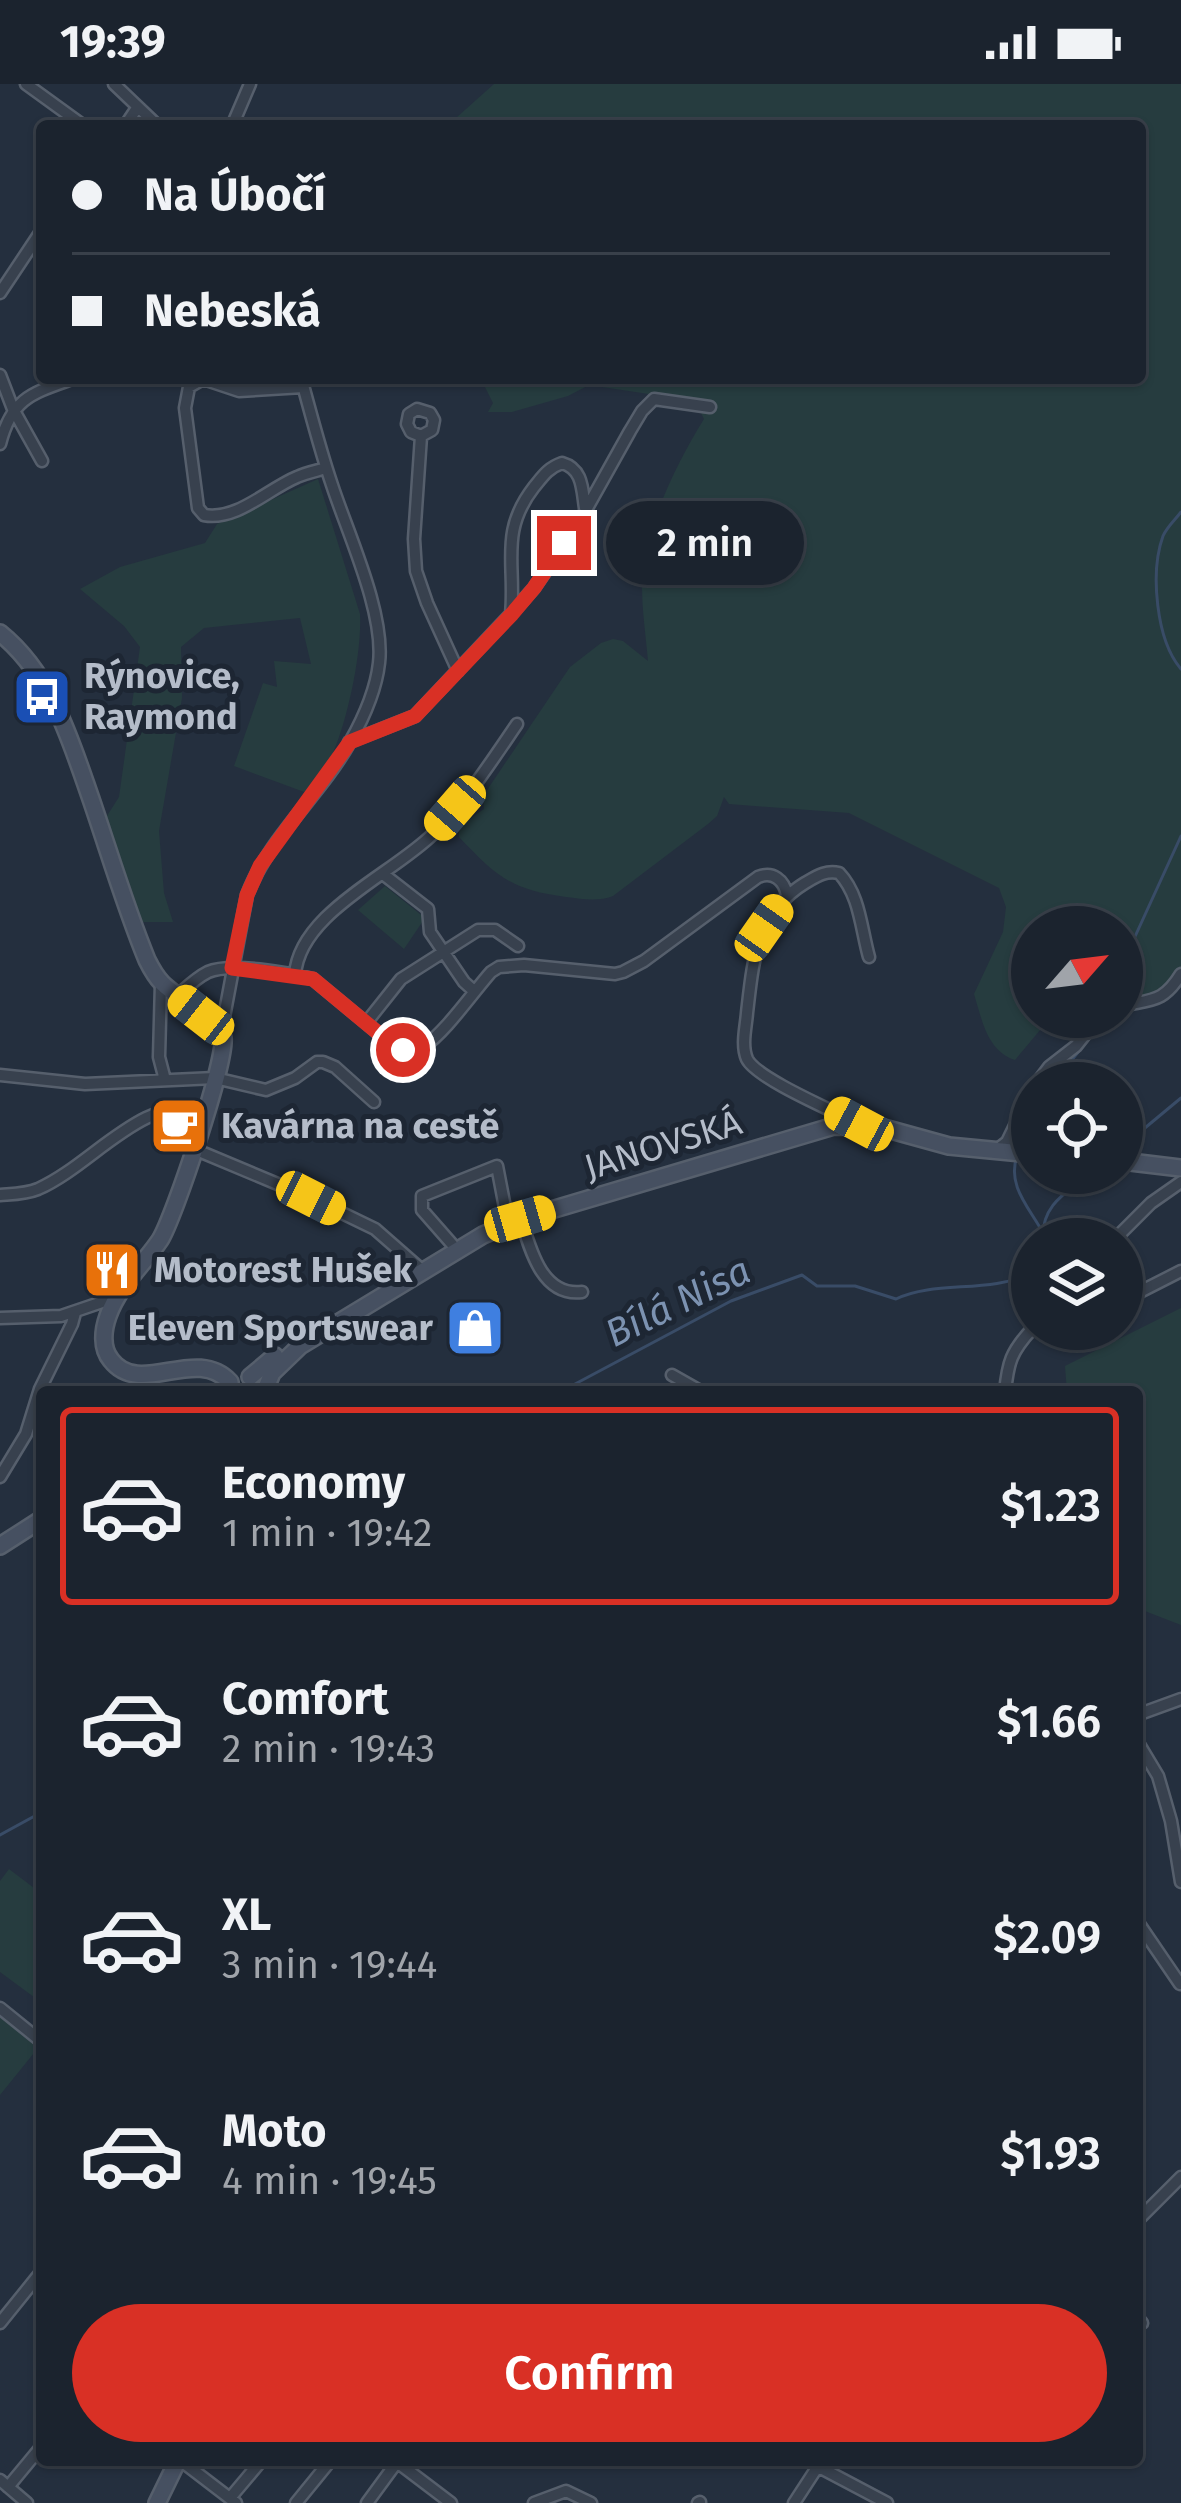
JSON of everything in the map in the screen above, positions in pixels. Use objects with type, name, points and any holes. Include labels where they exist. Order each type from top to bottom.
[{"type":"street","points":[[26,84],[76,120]]},
{"type":"street","points":[[114,84],[151,120]]},
{"type":"street","points":[[235,120],[250,84]]},
{"type":"street","points":[[128,120],[137,108]]},
{"type":"street","points":[[0,293],[36,239]]},
{"type":"street","points":[[0,375],[42,460]]},
{"type":"street","points":[[0,444],[13,409],[37,391],[57,384]]},
{"type":"street","points":[[194,384],[189,387],[185,408],[198,508],[204,515],[217,518],[295,478],[326,468]]},
{"type":"street","points":[[218,384],[239,391],[288,384]]},
{"type":"street","points":[[230,1386],[217,1371],[202,1367],[139,1375],[124,1371],[112,1363],[104,1335],[109,1311],[162,1236],[178,1200],[223,1046],[221,1033],[247,895],[260,866],[350,742],[379,663],[376,615],[303,384]]},
{"type":"street","points":[[350,742],[415,716],[512,614],[585,511],[630,431],[654,399],[710,407]]},
{"type":"street","points":[[421,436],[416,571],[458,670]]},
{"type":"street","points":[[512,614],[511,548],[521,503],[545,472],[562,464],[572,466],[578,474],[585,511]]},
{"type":"street","points":[[0,633],[31,664],[56,705],[141,946],[161,983],[221,1033]]},
{"type":"street","points":[[295,975],[299,951],[330,914],[433,835],[478,782],[517,724]]},
{"type":"street","points":[[859,1124],[766,1077],[751,1065],[744,1046],[754,953],[764,928],[788,895],[826,872],[839,873],[856,904],[869,957]]},
{"type":"street","points":[[382,874],[428,909],[428,930],[474,992]]},
{"type":"street","points":[[177,996],[206,973],[232,968],[295,975],[313,979],[395,1047],[422,1048],[494,969],[615,974],[632,969],[764,875],[778,877],[788,895]]},
{"type":"street","points":[[366,1023],[401,980],[478,930],[495,930],[518,946]]},
{"type":"street","points":[[1143,1002],[1167,993],[1181,974]]},
{"type":"street","points":[[161,983],[159,1057],[165,1080]]},
{"type":"street","points":[[1055,1062],[1082,1038]]},
{"type":"street","points":[[0,1076],[85,1084],[215,1078],[266,1090],[323,1062],[368,1098]]},
{"type":"street","points":[[184,1105],[190,1080]]},
{"type":"street","points":[[0,1195],[33,1192],[125,1128],[184,1105],[206,1107]]},
{"type":"street","name":"JANOVSKÁ","points":[[268,1386],[272,1373],[288,1356],[514,1221],[834,1126],[880,1127],[949,1146],[1011,1152]]},
{"type":"street","points":[[194,1149],[375,1229],[424,1272]]},
{"type":"street","points":[[1143,1163],[1181,1168]]},
{"type":"street","points":[[458,1251],[422,1210],[422,1196],[497,1166],[514,1221],[547,1279],[568,1294],[582,1292]]},
{"type":"street","points":[[1136,1218],[1181,1182]]},
{"type":"street","points":[[1143,1290],[1181,1271]]},
{"type":"street","points":[[0,1318],[61,1316],[117,1297]]},
{"type":"street","points":[[41,1386],[75,1313]]},
{"type":"street","name":"JANOVSKÁ","points":[[234,1386],[289,1345],[336,1324]]},
{"type":"street","points":[[1006,1386],[1014,1350]]},
{"type":"street","points":[[184,1369],[216,1363],[260,1380],[264,1386]]},
{"type":"street","points":[[672,1375],[691,1386]]},
{"type":"street","points":[[0,1477],[26,1434],[36,1402]]},
{"type":"street","points":[[0,1546],[36,1523]]},
{"type":"street","points":[[1143,1713],[1181,1699]]},
{"type":"street","points":[[1143,1752],[1172,1821],[1181,1882]]},
{"type":"street","points":[[1143,1931],[1180,1984]]},
{"type":"street","points":[[0,2008],[36,2037]]},
{"type":"street","points":[[1143,2215],[1181,2176]]},
{"type":"street","points":[[0,2323],[36,2278]]},
{"type":"street","points":[[28,2503],[4,2484],[36,2452]]},
{"type":"street","points":[[157,2503],[176,2466]]},
{"type":"street","points":[[187,2466],[233,2501],[258,2466]]},
{"type":"street","points":[[296,2503],[326,2466]]},
{"type":"street","points":[[367,2503],[392,2466]]},
{"type":"street","points":[[402,2466],[452,2503]]},
{"type":"street","points":[[802,2501],[819,2466]]},
{"type":"street","points":[[825,2466],[887,2503]]},
{"type":"street","points":[[534,2503],[562,2491],[590,2503]]},
{"type":"green space","points":[[494,84],[1181,84],[1181,987],[1170,983],[1153,997],[1143,998],[1143,906],[1011,906],[1011,1038],[1033,1038],[1015,1060],[1006,1056],[992,1042],[974,994],[1003,932],[1006,907],[999,888],[849,813],[729,804],[724,797],[717,816],[708,824],[613,896],[596,899],[547,894],[495,871],[459,832],[484,809],[483,796],[570,667],[613,639],[623,641],[648,661],[642,586],[648,543],[672,477],[704,419],[695,401],[589,385],[512,412],[488,412],[493,403],[485,384],[1146,384],[1146,120],[454,120]]},
{"type":"green space","points":[[318,479],[360,614],[353,685],[333,753],[307,793],[234,766],[263,683],[277,687],[274,661],[311,664],[300,618],[204,628],[181,647],[182,698],[159,831],[164,893],[173,922],[140,922],[105,819],[119,797],[140,647],[124,626],[80,589],[120,567],[205,543],[217,524]]},
{"type":"green space","points":[[385,886],[425,918],[404,949],[358,910]]},
{"type":"green space","points":[[1181,1308],[1181,1625],[1143,1610],[1143,1386],[1067,1386],[1065,1366],[1097,1350],[1143,1350],[1143,1327]]},
{"type":"green space","points":[[9,1869],[36,1889],[36,1999],[0,1972],[0,1881]]},
{"type":"green space","points":[[0,2017],[36,2050],[0,2095]]},
{"type":"waterway","points":[[1181,512],[1163,536],[1156,586],[1166,641],[1181,669]]},
{"type":"waterway","points":[[1143,919],[1181,836]]},
{"type":"waterway","points":[[1070,1062],[1089,1038]]},
{"type":"waterway","name":"Bílá Nisa","points":[[1143,1130],[1181,1098]]},
{"type":"waterway","points":[[1021,1194],[1034,1218]]},
{"type":"waterway","name":"Bílá Nisa","points":[[1046,1218],[1063,1194]]},
{"type":"waterway","name":"Bílá Nisa","points":[[571,1386],[731,1301],[802,1275],[817,1286],[855,1286],[896,1299],[928,1290],[1011,1280]]},
{"type":"waterway","name":"Bílá Nisa","points":[[0,1835],[36,1815]]},
{"type":"place","name":"Rýnovice, Raymond","points":[[42,697]]},
{"type":"place","name":"Kavárna na cestě","points":[[179,1126]]},
{"type":"place","name":"Motorest Hušek","points":[[112,1270]]},
{"type":"place","name":"Eleven Sportswear","points":[[475,1328]]},
{"type":"route","points":[[403,1050],[313,979],[232,968],[247,895],[260,866],[350,742],[415,716],[512,614],[564,543]]}]
